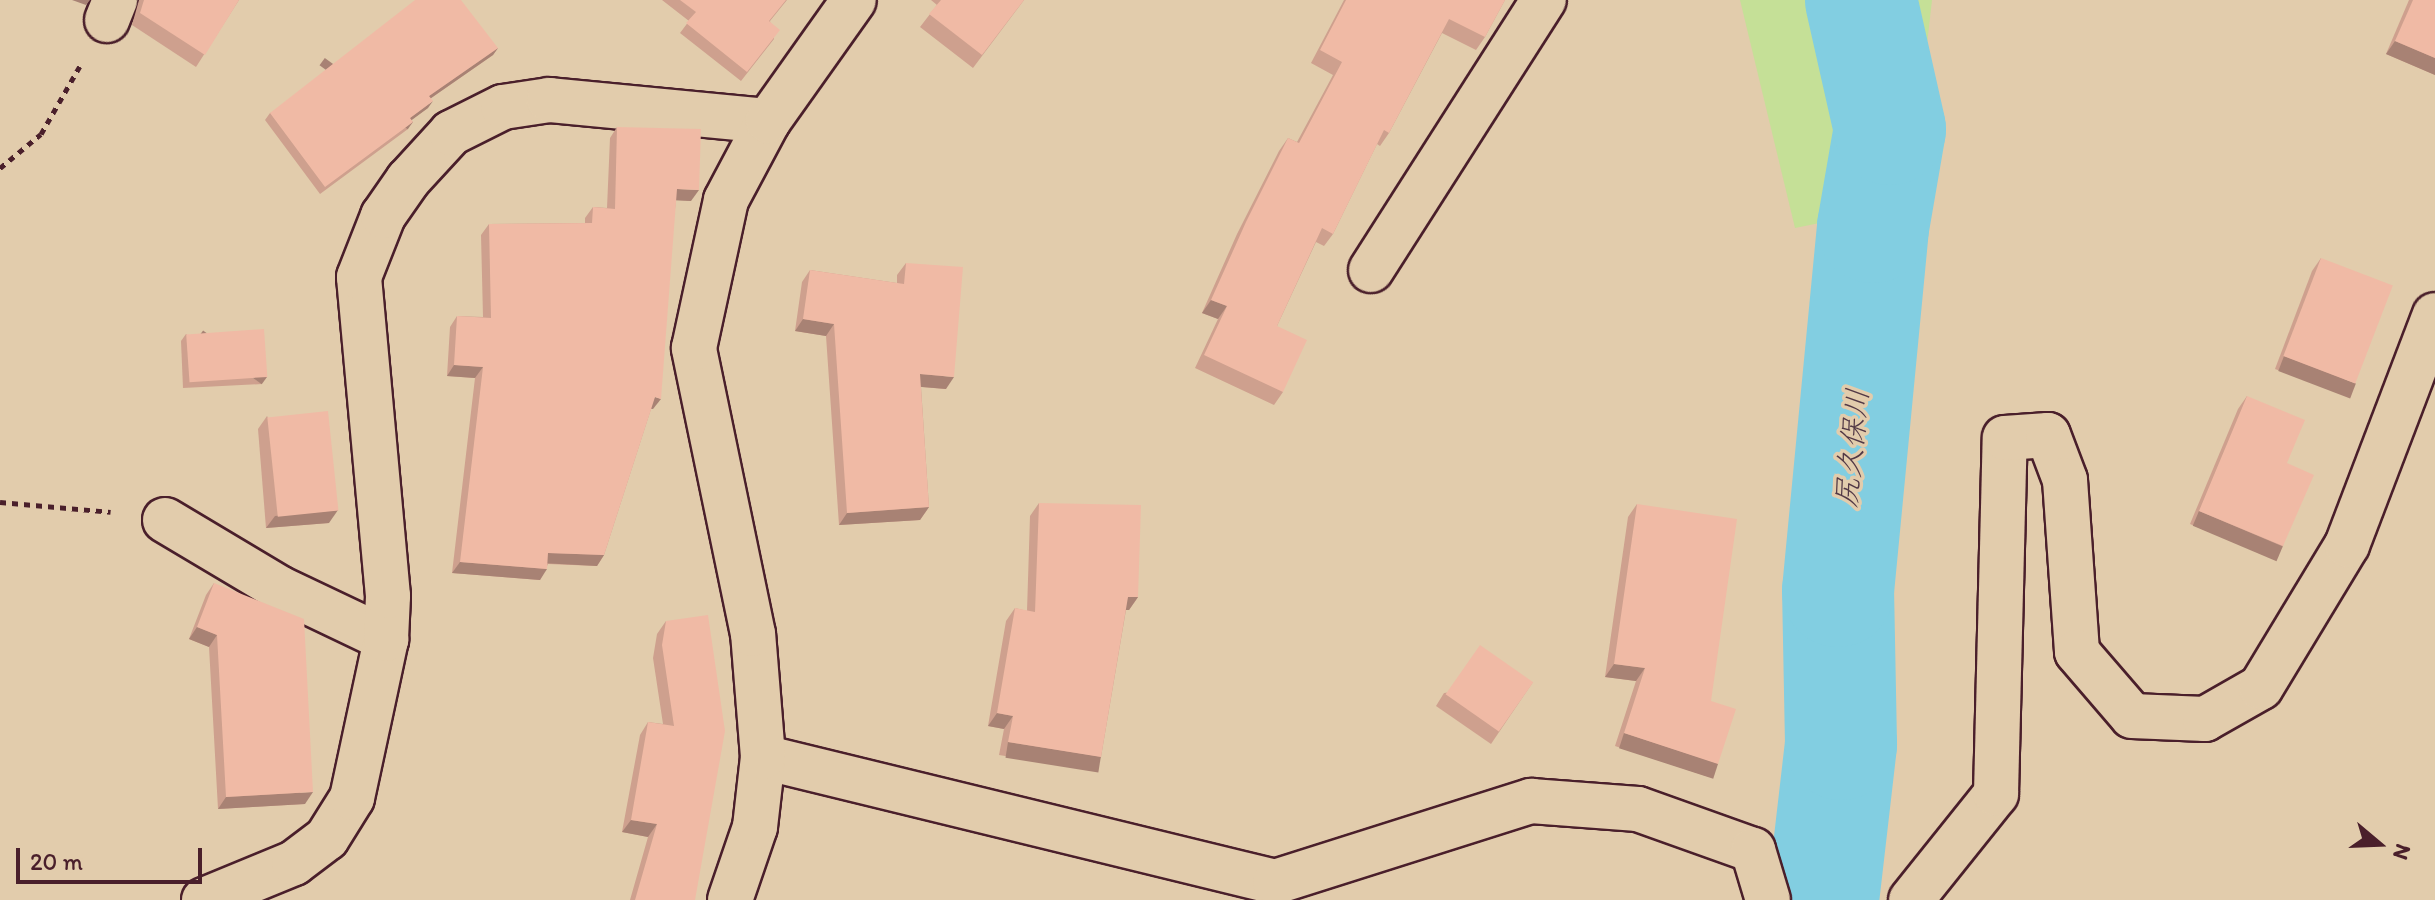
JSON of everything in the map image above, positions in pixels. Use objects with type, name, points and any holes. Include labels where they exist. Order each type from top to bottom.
[{"type":"street","points":[[730,900],[755,827],[763,757],[753,634],[694,348],[726,200],[768,121],[854,0]]},
{"type":"street","points":[[1371,270],[1544,0]]},
{"type":"street","points":[[204,900],[294,863],[327,838],[352,798],[386,639],[388,596],[359,277],[383,216],[408,180],[451,133],[503,107],[549,100],[768,121]]},
{"type":"street","points":[[1911,900],[1996,794],[2005,438],[2048,435],[2065,480],[2077,652],[2132,716],[2205,719],[2261,687],[2347,545],[2435,315]]},
{"type":"street","points":[[165,520],[279,588],[386,639]]},
{"type":"street","points":[[763,757],[1275,882],[1531,801],[1638,809],[1753,850],[1768,898]]},
{"type":"path","points":[[0,168],[41,134],[111,10]]},
{"type":"path","points":[[0,502],[165,520]]},
{"type":"green space","points":[[1740,0],[1932,0],[1909,205],[1795,228]]},
{"type":"building","points":[[144,0],[239,0],[205,55],[140,13]]},
{"type":"building","points":[[415,0],[461,0],[498,48],[429,96],[433,101],[410,118],[413,122],[325,187],[270,113]]},
{"type":"building","points":[[680,0],[786,0],[769,21],[780,30],[747,72],[686,23],[696,12]]},
{"type":"building","points":[[941,0],[1024,0],[982,55],[929,14]]},
{"type":"building","points":[[1346,0],[1505,0],[1485,37],[1449,19],[1389,133],[1384,130],[1333,234],[1322,228],[1277,326],[1307,340],[1283,392],[1204,355],[1227,306],[1211,300],[1288,138],[1299,143],[1342,62],[1320,50]]},
{"type":"building","points":[[2413,0],[2435,0],[2435,58],[2395,41]]},
{"type":"building","points":[[617,127],[701,129],[699,190],[677,189],[661,399],[655,397],[604,555],[548,553],[547,569],[460,562],[483,367],[454,365],[457,316],[491,318],[489,224],[592,223],[593,207],[615,209]]},
{"type":"building","points":[[2321,258],[2393,286],[2355,384],[2283,356]]},
{"type":"building","points":[[906,263],[963,267],[954,377],[920,374],[929,507],[847,513],[834,324],[803,319],[810,270],[904,284]]},
{"type":"building","points":[[264,329],[267,377],[190,382],[186,334]]},
{"type":"building","points":[[2247,396],[2305,420],[2287,463],[2314,475],[2283,546],[2199,511]]},
{"type":"building","points":[[328,411],[338,510],[278,517],[267,417]]},
{"type":"building","points":[[1039,503],[1141,505],[1138,597],[1128,597],[1101,757],[1008,742],[1013,716],[997,713],[1015,608],[1035,612]]},
{"type":"building","points":[[1637,504],[1737,519],[1711,701],[1736,709],[1718,764],[1624,733],[1645,668],[1614,664]]},
{"type":"building","points":[[214,583],[304,619],[313,792],[226,797],[217,635],[197,627]]},
{"type":"building","points":[[708,615],[725,731],[695,900],[635,900],[657,824],[631,820],[648,722],[674,726],[662,645],[666,621]]},
{"type":"building","points":[[1480,645],[1533,682],[1499,731],[1446,694]]},
{"type":"waterway","name":"尻久保川","points":[[1823,900],[1841,744],[1838,591],[1873,227],[1890,129],[1861,0]]}]
